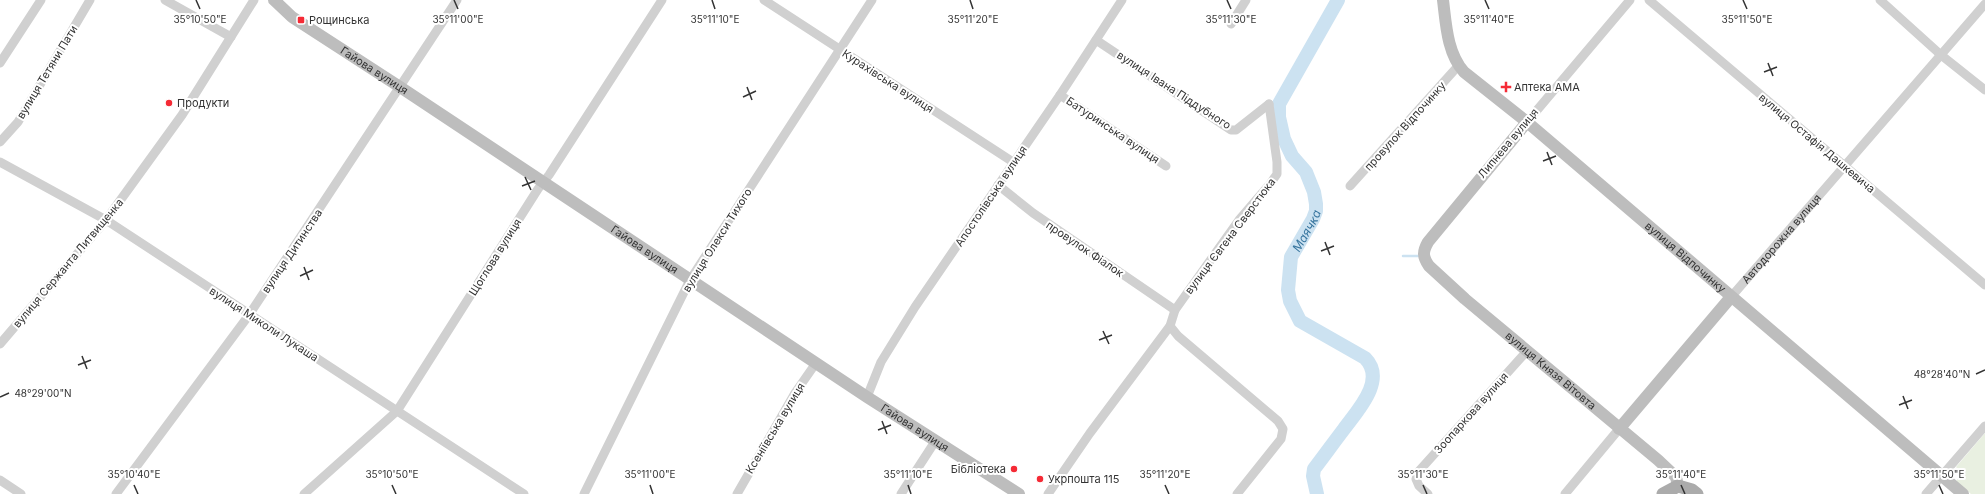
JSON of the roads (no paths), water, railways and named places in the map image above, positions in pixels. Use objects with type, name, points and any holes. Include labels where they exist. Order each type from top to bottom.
[{"type":"main road","points":[[1663,494],[1678,486],[1692,490],[1697,494]]},
{"type":"street","points":[[0,63],[41,0]]},
{"type":"street","name":"вулиця Тетяни Пати","points":[[0,142],[18,122],[90,0]]},
{"type":"street","points":[[165,0],[231,37]]},
{"type":"street","name":"вулиця Сержанта Литвищенка","points":[[0,344],[106,220],[182,114],[254,0]]},
{"type":"street","name":"Гайова вулиця","points":[[274,0],[292,17],[867,397],[1019,494]]},
{"type":"street","name":"вулиця Дитинства","points":[[116,494],[249,315],[457,0]]},
{"type":"street","name":"Щоглова вулиця","points":[[304,494],[397,411],[543,182],[592,110],[662,0]]},
{"type":"street","name":"Курахівська вулиця","points":[[764,0],[1013,162]]},
{"type":"street","name":"вулиця Олекси Тихого","points":[[584,494],[690,280],[872,0]]},
{"type":"street","name":"Апостолівська вулиця","points":[[867,397],[881,362],[915,307],[1060,95],[1122,0]]},
{"type":"street","points":[[1231,24],[1246,0]]},
{"type":"street","name":"вулиця Відпочинку","points":[[1443,0],[1447,32],[1452,52],[1459,66],[1527,122],[1963,494]]},
{"type":"street","name":"Липнева вулиця","points":[[1423,254],[1428,242],[1630,0]]},
{"type":"street","name":"вулиця Остафія Дашкевича","points":[[1649,0],[1985,285]]},
{"type":"street","points":[[1880,0],[1941,55],[1985,90]]},
{"type":"street","name":"Автодорожна вулиця","points":[[1565,494],[1731,297],[1985,4]]},
{"type":"street","name":"вулиця Івана Піддубного","points":[[1096,40],[1231,130],[1236,130],[1269,104]]},
{"type":"street","name":"провулок Відпочинку","points":[[1350,186],[1459,66]]},
{"type":"street","name":"Батуринська вулиця","points":[[1060,95],[1166,166]]},
{"type":"street","name":"вулиця Євгена Сверстюка","points":[[1048,494],[1090,433],[1170,326],[1175,310],[1239,220],[1277,174],[1277,162],[1269,104]]},
{"type":"street","name":"вулиця Миколи Лукаша","points":[[0,162],[106,220],[524,494]]},
{"type":"street","name":"провулок Фіалок","points":[[998,184],[1033,213],[1175,310]]},
{"type":"street","name":"вулиця Князя Вітовта","points":[[1423,254],[1429,266],[1465,299],[1676,477],[1678,486]]},
{"type":"street","points":[[1170,326],[1178,336],[1278,421],[1283,429],[1281,439],[1237,494]]},
{"type":"street","name":"Зоопаркова вулиця","points":[[1428,494],[1419,486],[1416,479],[1419,471],[1527,352]]},
{"type":"street","name":"Ксеніївська вулиця","points":[[736,494],[796,393],[816,363]]},
{"type":"street","points":[[1926,494],[1985,426]]},
{"type":"street","points":[[901,494],[936,440]]},
{"type":"street","points":[[0,480],[21,494]]},
{"type":"waterway","name":"Маячка","points":[[1317,494],[1313,476],[1314,469],[1368,395],[1373,376],[1371,367],[1365,358],[1300,321],[1290,301],[1288,290],[1291,257],[1313,219],[1316,211],[1316,204],[1314,192],[1306,172],[1292,156],[1284,139],[1279,117],[1279,104],[1338,0]]},
{"type":"waterway","points":[[1403,256],[1418,256]]},
{"type":"place","name":"Рощинська","points":[[301,20]]},
{"type":"place","name":"Аптека АМА","points":[[1506,87]]},
{"type":"place","name":"Продукти","points":[[169,103]]},
{"type":"place","name":"Бібліотека","points":[[1014,469]]},
{"type":"place","name":"Укрпошта 115","points":[[1040,479]]}]
